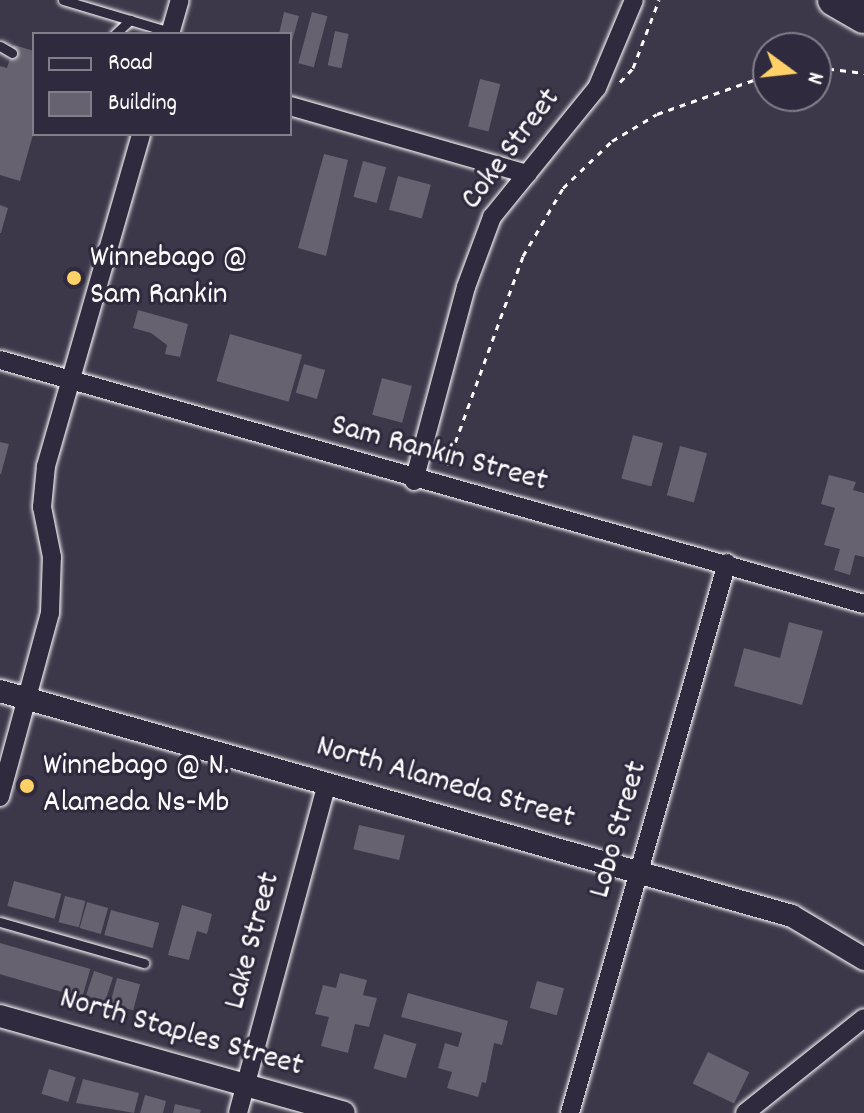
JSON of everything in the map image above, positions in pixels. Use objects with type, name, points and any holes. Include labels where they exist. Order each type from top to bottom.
[{"type":"highway","points":[[834,0],[864,17]]},
{"type":"street","points":[[170,32],[180,0]]},
{"type":"street","name":"Coke Street","points":[[414,481],[466,287],[486,231],[527,174],[597,88],[634,0]]},
{"type":"street","points":[[292,107],[527,174]]},
{"type":"street","points":[[0,797],[50,613],[52,557],[43,493],[68,380],[140,136]]},
{"type":"street","name":"Sam Rankin Street","points":[[0,360],[414,481],[727,563],[864,604]]},
{"type":"street","name":"Lobo Street","points":[[570,1113],[727,563]]},
{"type":"street","name":"North Alameda Street","points":[[0,691],[792,916],[864,959]]},
{"type":"street","name":"Lake Street","points":[[238,1113],[327,784]]},
{"type":"street","name":"North Staples Street","points":[[0,1016],[344,1113]]},
{"type":"street","points":[[745,1113],[864,1018]]},
{"type":"lane","points":[[63,0],[167,32]]},
{"type":"lane","points":[[117,32],[130,20]]},
{"type":"lane","points":[[0,46],[12,53]]},
{"type":"lane","points":[[0,922],[144,963]]},
{"type":"path","points":[[616,88],[633,68],[659,0]]},
{"type":"path","points":[[832,69],[864,73]]},
{"type":"path","points":[[439,488],[523,256],[563,188],[612,141],[657,114],[732,83],[752,79]]},
{"type":"building","points":[[284,12],[299,16],[292,41],[292,32],[279,32]]},
{"type":"building","points":[[312,12],[327,16],[314,67],[298,63]]},
{"type":"building","points":[[335,31],[349,34],[341,68],[328,65]]},
{"type":"building","points":[[14,45],[32,50],[33,136],[20,181],[0,175],[0,66],[7,68]]},
{"type":"building","points":[[480,79],[500,84],[489,132],[468,127]]},
{"type":"building","points":[[324,154],[348,160],[326,256],[298,248]]},
{"type":"building","points":[[363,161],[386,167],[377,203],[353,197]]},
{"type":"building","points":[[398,176],[431,185],[422,219],[389,210]]},
{"type":"building","points":[[0,205],[8,208],[1,233],[0,233]]},
{"type":"building","points":[[138,310],[188,324],[180,357],[165,354],[167,345],[151,333],[133,328]]},
{"type":"building","points":[[230,334],[302,355],[289,402],[216,381]]},
{"type":"building","points":[[304,364],[325,370],[317,399],[296,393]]},
{"type":"building","points":[[382,378],[412,386],[402,423],[372,415]]},
{"type":"building","points":[[633,435],[663,443],[651,486],[621,478]]},
{"type":"building","points":[[0,442],[9,444],[1,474],[0,474]]},
{"type":"building","points":[[680,446],[707,453],[694,503],[667,495]]},
{"type":"building","points":[[829,475],[856,482],[853,490],[864,493],[864,557],[855,555],[850,575],[834,570],[840,549],[824,545],[835,508],[821,504]]},
{"type":"building","points":[[789,622],[823,631],[802,705],[734,686],[744,648],[780,658]]},
{"type":"building","points":[[359,825],[405,836],[399,860],[353,849]]},
{"type":"building","points":[[14,881],[61,894],[55,919],[7,906]]},
{"type":"building","points":[[65,896],[85,901],[79,927],[58,922]]},
{"type":"building","points":[[87,902],[108,908],[101,934],[80,928]]},
{"type":"building","points":[[182,905],[212,914],[207,934],[197,931],[189,960],[168,955]]},
{"type":"building","points":[[111,910],[159,923],[153,948],[104,935]]},
{"type":"building","points":[[0,943],[90,969],[82,998],[0,974]]},
{"type":"building","points":[[94,971],[113,977],[105,1002],[86,996]]},
{"type":"building","points":[[340,973],[367,980],[363,995],[377,998],[369,1027],[355,1024],[348,1053],[321,1046],[329,1017],[315,1014],[323,985],[336,988]]},
{"type":"building","points":[[117,978],[140,984],[133,1010],[110,1004]]},
{"type":"building","points":[[537,981],[564,988],[557,1015],[530,1008]]},
{"type":"building","points":[[408,993],[508,1021],[502,1045],[494,1043],[486,1083],[482,1082],[478,1097],[447,1088],[452,1072],[438,1068],[445,1043],[458,1047],[462,1033],[401,1017]]},
{"type":"building","points":[[384,1034],[417,1044],[406,1078],[373,1068]]},
{"type":"building","points":[[708,1052],[749,1072],[734,1104],[693,1083]]},
{"type":"building","points":[[49,1069],[76,1077],[68,1102],[41,1094]]},
{"type":"building","points":[[83,1079],[139,1093],[134,1113],[76,1103]]},
{"type":"building","points":[[145,1095],[166,1101],[163,1113],[140,1113]]},
{"type":"building","points":[[175,1104],[201,1110],[200,1113],[173,1113]]},
{"type":"place","name":"Winnebago @ Sam Rankin","points":[[74,278]]},
{"type":"place","name":"Winnebago @ N. Alameda Ns-Mb","points":[[27,786]]}]
